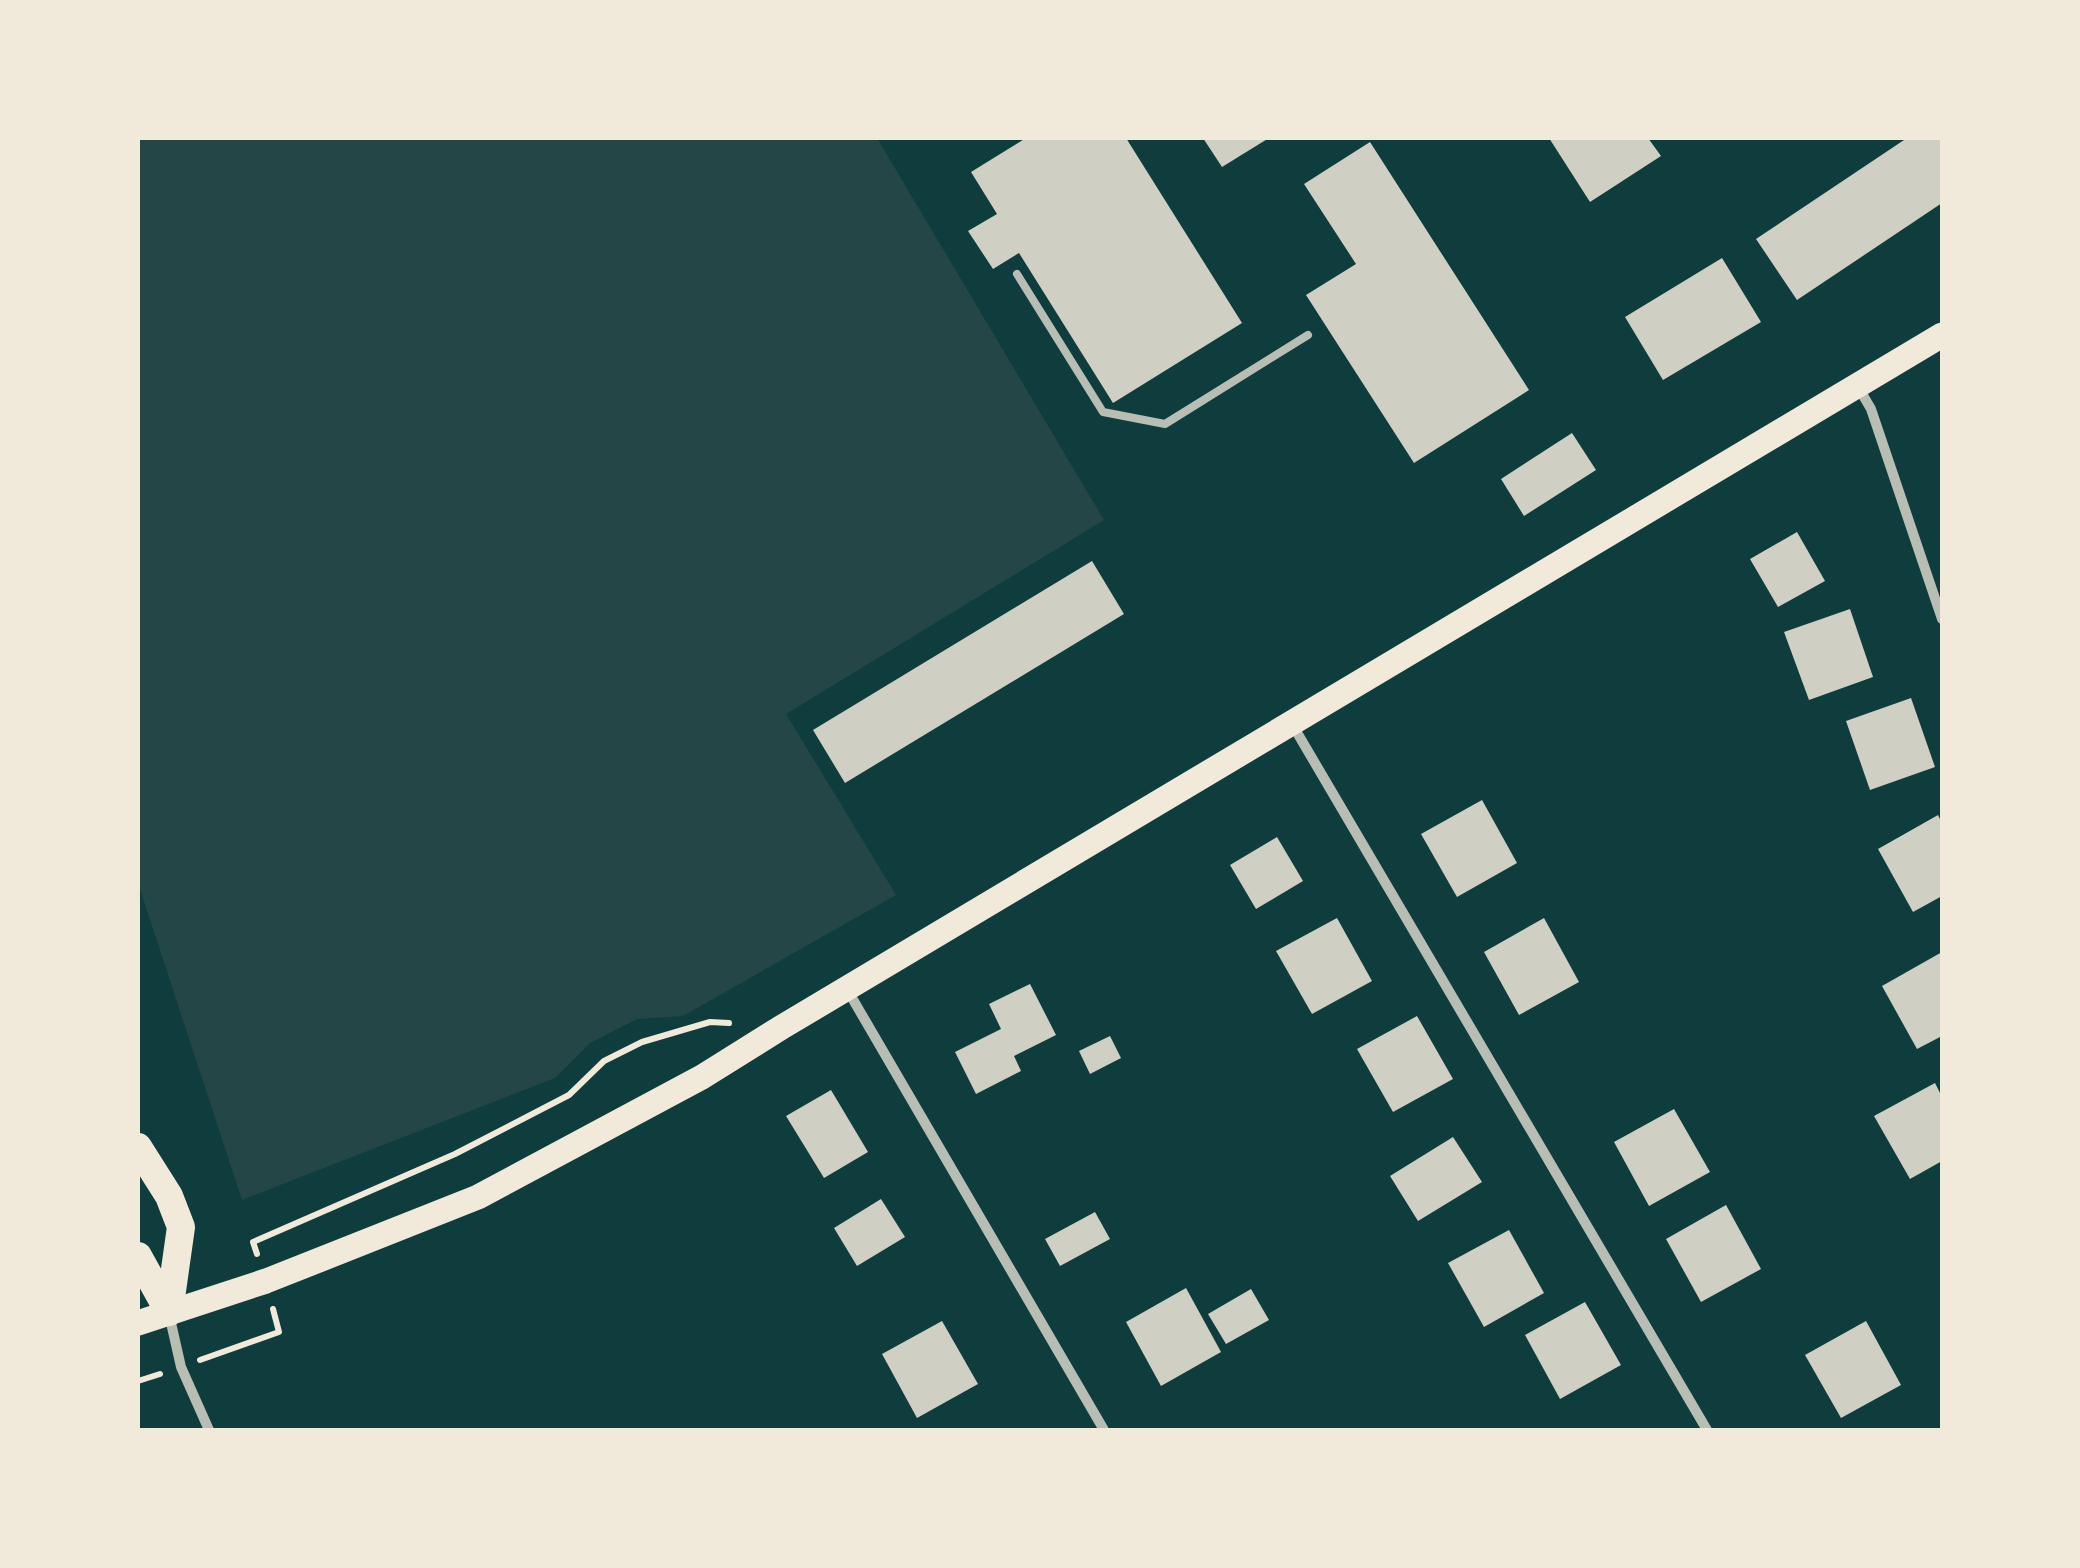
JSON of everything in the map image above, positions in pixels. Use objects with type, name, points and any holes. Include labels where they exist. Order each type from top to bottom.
[{"type":"highway","points":[[138,1148],[170,1196],[182,1226],[169,1312]]},
{"type":"highway","points":[[138,1256],[169,1312]]},
{"type":"main road","points":[[138,1323],[266,1281],[478,1197],[702,1078],[846,988],[1942,335]]},
{"type":"street","points":[[1856,384],[1871,409],[1942,619]]},
{"type":"street","points":[[1291,723],[1707,1430]]},
{"type":"street","points":[[846,988],[1104,1430]]},
{"type":"street","points":[[169,1312],[182,1367],[209,1430]]},
{"type":"lane","points":[[1017,274],[1103,412],[1166,424],[1308,336]]},
{"type":"shaded area","points":[[138,138],[877,138],[1104,520],[786,714],[896,895],[683,1016],[637,1019],[590,1043],[555,1078],[242,1200],[138,883]]},
{"type":"building","points":[[1026,138],[1126,138],[1242,323],[1113,403],[1019,253],[993,269],[968,231],[997,214],[971,172]]},
{"type":"building","points":[[1203,138],[1269,138],[1222,167]]},
{"type":"building","points":[[1549,138],[1648,138],[1661,156],[1590,202]]},
{"type":"building","points":[[1907,138],[1942,138],[1942,203],[1797,300],[1756,239]]},
{"type":"building","points":[[1370,142],[1529,390],[1414,463],[1306,295],[1356,264],[1304,184]]},
{"type":"building","points":[[1722,258],[1761,322],[1663,380],[1625,317]]},
{"type":"building","points":[[1572,433],[1596,470],[1524,516],[1501,479]]},
{"type":"building","points":[[1797,532],[1825,581],[1778,607],[1750,559]]},
{"type":"building","points":[[1092,561],[1124,614],[845,783],[813,730]]},
{"type":"building","points":[[1850,609],[1873,677],[1809,700],[1784,632]]},
{"type":"building","points":[[1911,698],[1935,767],[1870,790],[1846,721]]},
{"type":"building","points":[[1482,800],[1517,863],[1457,897],[1421,834]]},
{"type":"building","points":[[1938,815],[1942,823],[1942,896],[1913,912],[1878,849]]},
{"type":"building","points":[[1277,837],[1303,881],[1256,909],[1230,865]]},
{"type":"building","points":[[1337,918],[1372,981],[1312,1014],[1276,951]]},
{"type":"building","points":[[1544,918],[1579,982],[1519,1015],[1484,952]]},
{"type":"building","points":[[1942,952],[1942,1036],[1917,1049],[1882,986]]},
{"type":"building","points":[[1030,984],[1056,1035],[1014,1056],[1021,1071],[976,1094],[955,1052],[1001,1029],[989,1004]]},
{"type":"building","points":[[1417,1016],[1453,1079],[1393,1112],[1357,1049]]},
{"type":"building","points":[[1110,1036],[1121,1058],[1090,1074],[1079,1051]]},
{"type":"building","points":[[1935,1083],[1942,1097],[1942,1161],[1910,1179],[1874,1116]]},
{"type":"building","points":[[831,1090],[868,1152],[824,1178],[786,1116]]},
{"type":"building","points":[[1674,1109],[1710,1172],[1649,1206],[1614,1142]]},
{"type":"building","points":[[1453,1137],[1482,1182],[1418,1221],[1390,1176]]},
{"type":"building","points":[[881,1199],[905,1237],[857,1266],[834,1228]]},
{"type":"building","points":[[1726,1205],[1761,1269],[1701,1302],[1666,1239]]},
{"type":"building","points":[[1095,1212],[1110,1239],[1060,1266],[1045,1239]]},
{"type":"building","points":[[1509,1230],[1544,1293],[1484,1327],[1448,1263]]},
{"type":"building","points":[[1186,1288],[1221,1352],[1161,1386],[1126,1322]]},
{"type":"building","points":[[1251,1289],[1269,1320],[1226,1344],[1208,1314]]},
{"type":"building","points":[[1585,1302],[1621,1365],[1560,1399],[1525,1335]]},
{"type":"building","points":[[942,1321],[978,1384],[917,1418],[882,1354]]},
{"type":"building","points":[[1866,1321],[1901,1385],[1841,1418],[1805,1355]]}]
